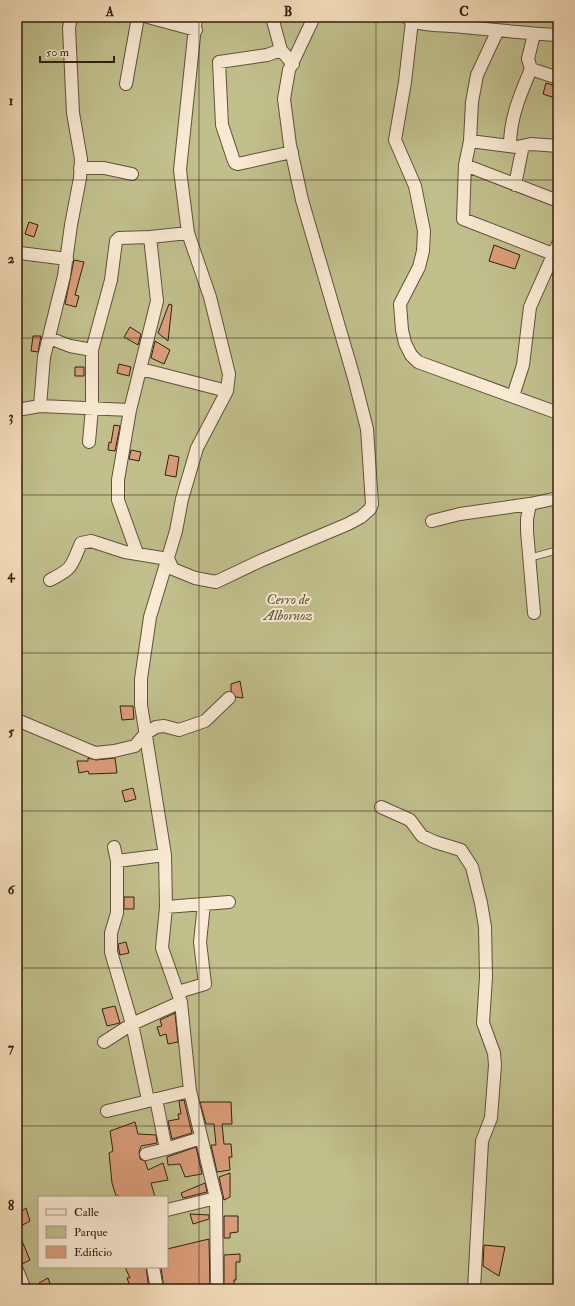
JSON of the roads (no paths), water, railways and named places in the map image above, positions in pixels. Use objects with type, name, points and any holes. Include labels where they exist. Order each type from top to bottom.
[{"type":"street","points":[[40,406],[44,357],[67,259],[80,168],[73,113],[69,28],[71,17]]},
{"type":"street","points":[[126,84],[138,17]]},
{"type":"street","points":[[148,17],[196,30]]},
{"type":"street","points":[[196,17],[196,30],[183,130],[180,170],[188,233],[210,297],[228,374],[227,391],[197,448],[168,559],[150,617],[141,679],[141,705],[165,855],[166,908],[162,948],[179,997],[190,1091],[216,1198],[217,1289]]},
{"type":"street","points":[[272,17],[280,50],[293,64]]},
{"type":"street","points":[[168,559],[172,569],[195,578],[216,582],[260,561],[348,524],[362,517],[370,509],[372,496],[367,429],[354,378],[304,207],[292,152],[284,99],[285,82],[289,70],[314,17]]},
{"type":"street","points":[[558,35],[497,32],[430,25],[409,18],[405,82],[395,140],[415,186],[424,231],[423,251],[419,267],[400,304],[402,330],[405,343],[411,355],[418,362],[558,413]]},
{"type":"street","points":[[497,32],[478,75],[472,102],[470,141],[465,165],[463,219],[557,252],[530,308],[523,365],[513,396]]},
{"type":"street","points":[[513,147],[510,131],[515,110],[531,69],[528,59],[534,34]]},
{"type":"street","points":[[280,50],[267,56],[219,62],[222,125],[235,163],[238,164],[292,152]]},
{"type":"street","points":[[531,69],[558,78]]},
{"type":"street","points":[[470,141],[513,147],[522,150],[515,185]]},
{"type":"street","points":[[513,147],[531,144],[558,146]]},
{"type":"street","points":[[465,165],[558,201]]},
{"type":"street","points":[[80,168],[117,170],[132,174]]},
{"type":"street","points":[[89,442],[92,408],[92,350],[111,280],[116,241],[119,238],[150,237],[188,233]]},
{"type":"street","points":[[136,553],[118,500],[118,480],[130,410],[142,369],[157,301],[150,237]]},
{"type":"street","points":[[20,253],[67,259]]},
{"type":"street","points":[[49,338],[70,346],[92,350]]},
{"type":"street","points":[[142,369],[227,391]]},
{"type":"street","points":[[17,410],[40,406],[130,410]]},
{"type":"street","points":[[432,521],[468,513],[530,504],[558,498]]},
{"type":"street","points":[[530,504],[527,519],[534,613]]},
{"type":"street","points":[[50,580],[65,572],[73,565],[81,543],[86,541],[97,542],[125,552],[168,559]]},
{"type":"street","points":[[17,720],[95,753],[114,751],[135,746],[145,734],[159,726],[175,730],[185,730],[205,721],[229,698]]},
{"type":"street","points":[[381,807],[410,820],[422,836],[435,842],[461,850],[472,867],[481,903],[485,927],[486,977],[483,1023],[494,1053],[495,1065],[491,1118],[482,1141],[474,1289]]},
{"type":"street","points":[[114,846],[117,861],[117,913],[111,933],[111,952],[166,1150]]},
{"type":"street","points":[[117,861],[165,855]]},
{"type":"street","points":[[166,908],[229,902]]},
{"type":"street","points":[[104,1042],[179,997],[205,984],[200,942],[204,904]]},
{"type":"street","points":[[107,1111],[190,1091]]},
{"type":"street","points":[[146,1154],[166,1150],[201,1138]]},
{"type":"street","points":[[168,1210],[216,1198]]},
{"type":"street","points":[[153,1268],[157,1289]]},
{"type":"street","points":[[17,1270],[25,1289]]},
{"type":"lane","points":[[529,558],[558,550]]},
{"type":"park label","name":"Cerro de Albornoz","points":[[288,608]]}]
